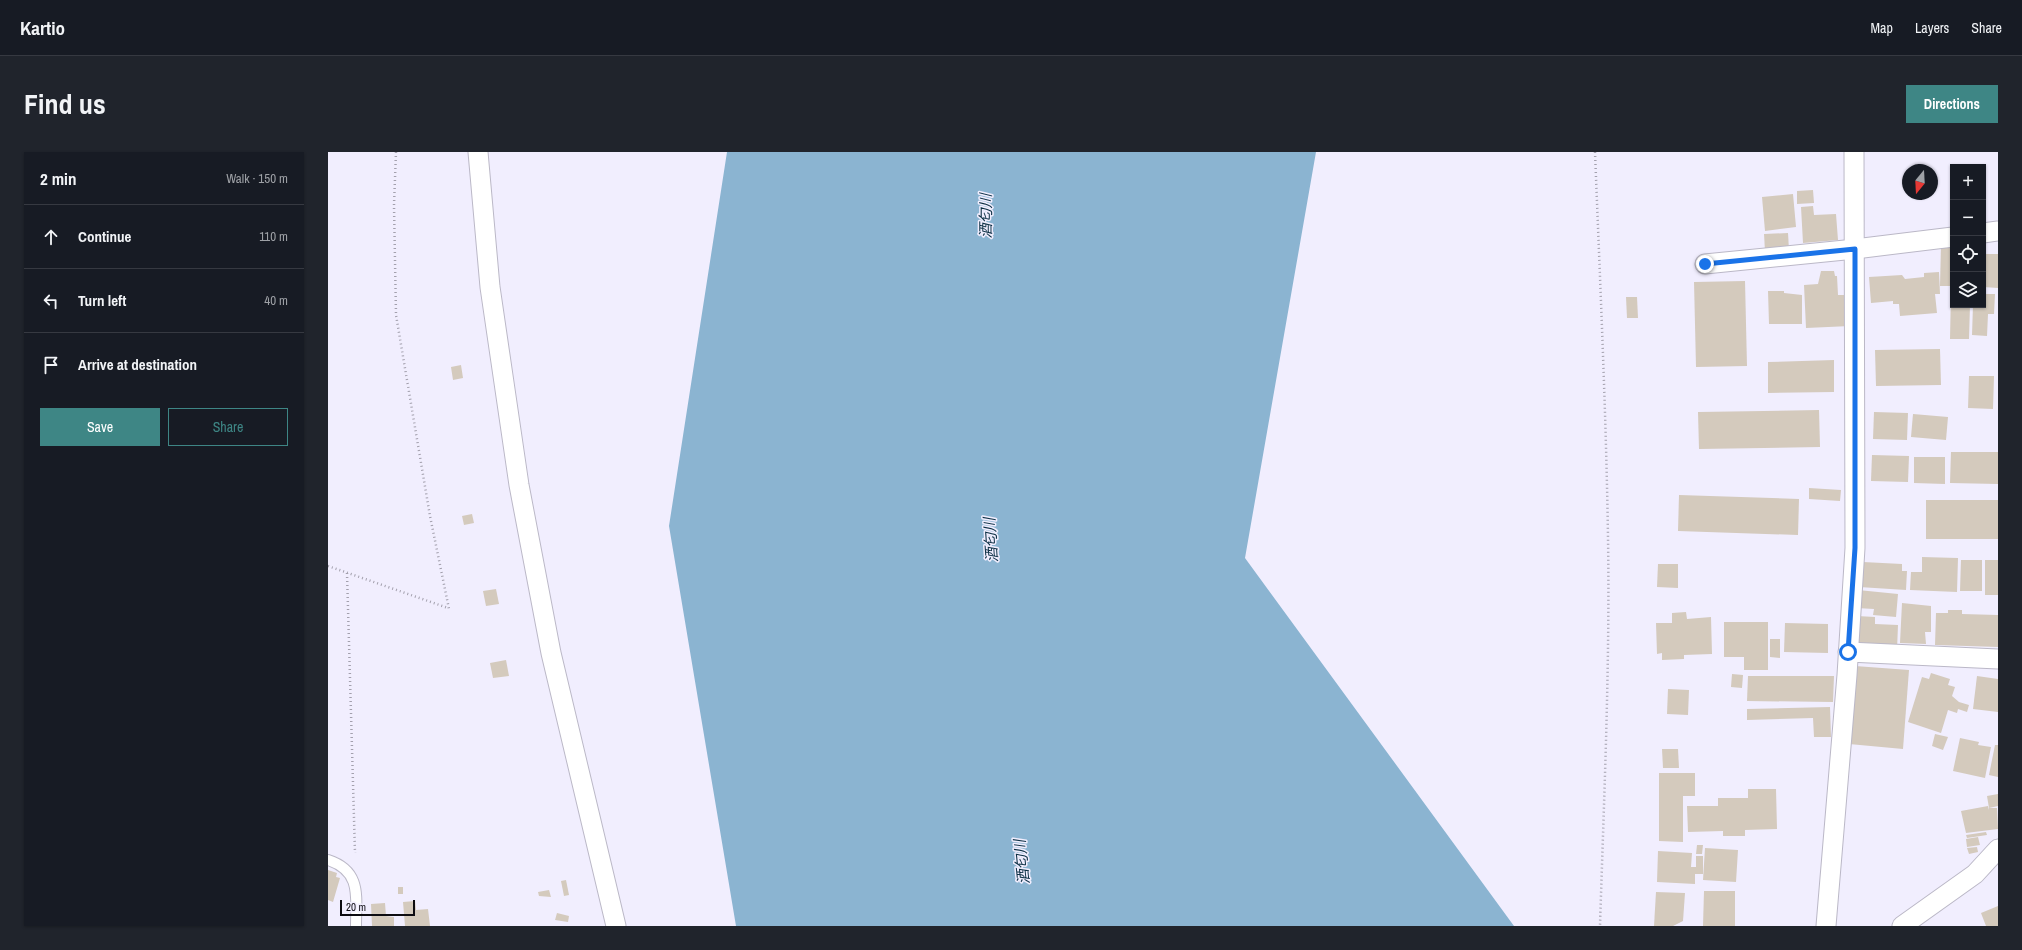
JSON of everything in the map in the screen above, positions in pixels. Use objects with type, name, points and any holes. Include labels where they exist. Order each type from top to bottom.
[{"type":"street","points":[[478,152],[490,287],[519,485],[551,653],[616,926]]},
{"type":"street","points":[[1826,926],[1855,548],[1854,152]]},
{"type":"street","points":[[1986,233],[1998,231]]},
{"type":"street","points":[[1705,264],[1855,249],[1950,237]]},
{"type":"street","points":[[1848,652],[1998,659]]},
{"type":"street","points":[[1902,926],[1975,874],[1998,849]]},
{"type":"lane","points":[[328,860],[347,870],[355,884],[356,926]]},
{"type":"path","points":[[328,566],[449,609],[430,516],[396,314],[394,205],[396,152]]},
{"type":"path","points":[[1595,152],[1604,364],[1608,538],[1608,699],[1600,926]]},
{"type":"path","points":[[346,573],[355,884]]},
{"type":"water","name":"酒匂川","points":[[727,152],[1316,152],[1245,558],[1514,926],[736,926],[669,526]]},
{"type":"building","points":[[1813,190],[1814,203],[1797,204],[1797,191]]},
{"type":"building","points":[[1793,194],[1796,227],[1765,231],[1762,197]]},
{"type":"building","points":[[1813,206],[1814,215],[1836,214],[1838,240],[1803,243],[1801,207]]},
{"type":"building","points":[[1788,233],[1789,250],[1765,251],[1764,234]]},
{"type":"building","points":[[1941,244],[1950,245],[1950,286],[1940,286]]},
{"type":"building","points":[[1986,254],[1998,254],[1998,288],[1986,287]]},
{"type":"building","points":[[1821,271],[1834,271],[1835,276],[1837,276],[1838,295],[1845,295],[1845,311],[1850,326],[1806,328],[1804,285],[1818,284]]},
{"type":"building","points":[[1939,272],[1940,294],[1935,294],[1937,313],[1900,316],[1899,304],[1893,304],[1893,301],[1871,303],[1869,277],[1902,275],[1905,279],[1924,277],[1924,273]]},
{"type":"building","points":[[1745,281],[1747,366],[1696,367],[1694,282]]},
{"type":"building","points":[[1768,291],[1784,291],[1784,293],[1802,295],[1802,324],[1769,324]]},
{"type":"building","points":[[1986,294],[1995,294],[1994,314],[1988,314],[1987,336],[1972,335],[1973,308],[1986,308]]},
{"type":"building","points":[[1626,297],[1637,297],[1638,318],[1627,318]]},
{"type":"building","points":[[1951,308],[1970,308],[1969,339],[1950,339]]},
{"type":"building","points":[[1940,349],[1941,385],[1876,386],[1875,350]]},
{"type":"building","points":[[1834,360],[1834,392],[1768,393],[1768,362]]},
{"type":"building","points":[[461,365],[463,378],[453,380],[451,367]]},
{"type":"building","points":[[1969,376],[1994,376],[1993,409],[1968,408]]},
{"type":"building","points":[[1819,410],[1820,447],[1699,449],[1698,412]]},
{"type":"building","points":[[1874,412],[1908,413],[1907,440],[1873,439]]},
{"type":"building","points":[[1913,414],[1948,417],[1946,440],[1911,437]]},
{"type":"building","points":[[1951,452],[1998,452],[1998,484],[1950,483]]},
{"type":"building","points":[[1872,455],[1909,456],[1908,482],[1871,481]]},
{"type":"building","points":[[1914,457],[1945,457],[1945,484],[1914,483]]},
{"type":"building","points":[[1809,488],[1841,490],[1840,501],[1809,499]]},
{"type":"building","points":[[1679,495],[1799,499],[1798,535],[1678,531]]},
{"type":"building","points":[[1926,500],[1998,500],[1998,539],[1926,539]]},
{"type":"building","points":[[472,514],[474,523],[464,525],[462,516]]},
{"type":"building","points":[[1922,557],[1958,558],[1957,592],[1910,590],[1911,572],[1922,572]]},
{"type":"building","points":[[1961,560],[1982,560],[1982,591],[1960,591]]},
{"type":"building","points":[[1985,560],[1998,560],[1998,595],[1985,595]]},
{"type":"building","points":[[1863,562],[1902,564],[1902,571],[1907,571],[1906,590],[1859,587]]},
{"type":"building","points":[[1658,564],[1678,564],[1678,588],[1657,587]]},
{"type":"building","points":[[496,589],[499,604],[486,606],[483,591]]},
{"type":"building","points":[[1858,590],[1898,594],[1896,617],[1873,615],[1874,609],[1856,608]]},
{"type":"building","points":[[1902,603],[1931,606],[1931,632],[1925,632],[1926,644],[1900,643]]},
{"type":"building","points":[[1948,610],[1962,610],[1962,614],[1998,615],[1998,647],[1935,645],[1936,613],[1948,613]]},
{"type":"building","points":[[1686,612],[1687,619],[1711,617],[1712,654],[1684,655],[1684,659],[1662,660],[1662,653],[1657,654],[1656,623],[1672,623],[1672,613]]},
{"type":"building","points":[[1857,616],[1875,617],[1875,624],[1898,625],[1897,650],[1855,648]]},
{"type":"building","points":[[1724,622],[1768,622],[1768,670],[1744,670],[1744,657],[1724,657]]},
{"type":"building","points":[[1785,623],[1828,624],[1828,653],[1784,652]]},
{"type":"building","points":[[1770,639],[1780,639],[1780,658],[1770,657]]},
{"type":"building","points":[[506,660],[509,676],[493,678],[490,663]]},
{"type":"building","points":[[1855,666],[1909,670],[1903,749],[1849,744]]},
{"type":"building","points":[[1931,673],[1950,679],[1948,685],[1955,687],[1952,696],[1959,702],[1969,705],[1967,712],[1958,709],[1957,713],[1948,710],[1941,733],[1908,722],[1922,677],[1929,679]]},
{"type":"building","points":[[1732,674],[1743,675],[1742,688],[1731,687]]},
{"type":"building","points":[[1748,676],[1834,676],[1833,702],[1747,701]]},
{"type":"building","points":[[1977,676],[1998,679],[1998,712],[1973,709]]},
{"type":"building","points":[[1668,689],[1689,690],[1688,715],[1667,714]]},
{"type":"building","points":[[1830,707],[1831,737],[1814,737],[1813,718],[1747,720],[1747,709]]},
{"type":"building","points":[[1935,734],[1948,737],[1943,750],[1932,746]]},
{"type":"building","points":[[1960,738],[1979,742],[1978,745],[1991,747],[1985,778],[1953,771]]},
{"type":"building","points":[[1995,745],[1998,745],[1998,777],[1989,775]]},
{"type":"building","points":[[1662,749],[1678,749],[1679,768],[1663,768]]},
{"type":"building","points":[[1659,773],[1695,773],[1695,796],[1683,796],[1683,842],[1659,841]]},
{"type":"building","points":[[1748,789],[1776,789],[1777,829],[1745,830],[1745,836],[1723,836],[1723,831],[1688,832],[1687,806],[1718,806],[1718,798],[1748,798]]},
{"type":"building","points":[[1998,794],[1998,806],[1989,808],[1987,796]]},
{"type":"building","points":[[1988,806],[1989,810],[1989,808],[1997,808],[1998,829],[1966,833],[1961,811]]},
{"type":"building","points":[[1986,832],[1987,835],[1967,838],[1966,835]]},
{"type":"building","points":[[1978,837],[1980,845],[1967,847],[1966,839]]},
{"type":"building","points":[[1697,845],[1703,845],[1702,854],[1696,854]]},
{"type":"building","points":[[1977,847],[1978,852],[1969,854],[1967,848]]},
{"type":"building","points":[[1705,848],[1738,850],[1736,882],[1703,880]]},
{"type":"building","points":[[1658,851],[1692,853],[1691,867],[1696,867],[1696,856],[1703,856],[1703,874],[1695,874],[1695,884],[1657,882]]},
{"type":"building","points":[[328,870],[337,873],[336,877],[340,878],[333,902],[328,900]]},
{"type":"building","points":[[566,880],[569,895],[564,896],[561,881]]},
{"type":"building","points":[[398,887],[403,887],[403,894],[398,894]]},
{"type":"building","points":[[549,890],[551,897],[539,896],[538,892]]},
{"type":"building","points":[[1704,891],[1735,891],[1735,926],[1703,926]]},
{"type":"building","points":[[1656,892],[1685,893],[1683,921],[1673,926],[1654,926]]},
{"type":"building","points":[[415,901],[416,910],[428,909],[430,926],[405,926],[403,902]]},
{"type":"building","points":[[385,903],[386,916],[394,917],[394,926],[372,926],[371,904]]},
{"type":"building","points":[[1998,906],[1998,926],[1986,926],[1981,913]]},
{"type":"building","points":[[557,913],[569,916],[568,922],[555,920]]},
{"type":"route","points":[[1705,264],[1855,249],[1855,548],[1848,652]]}]
